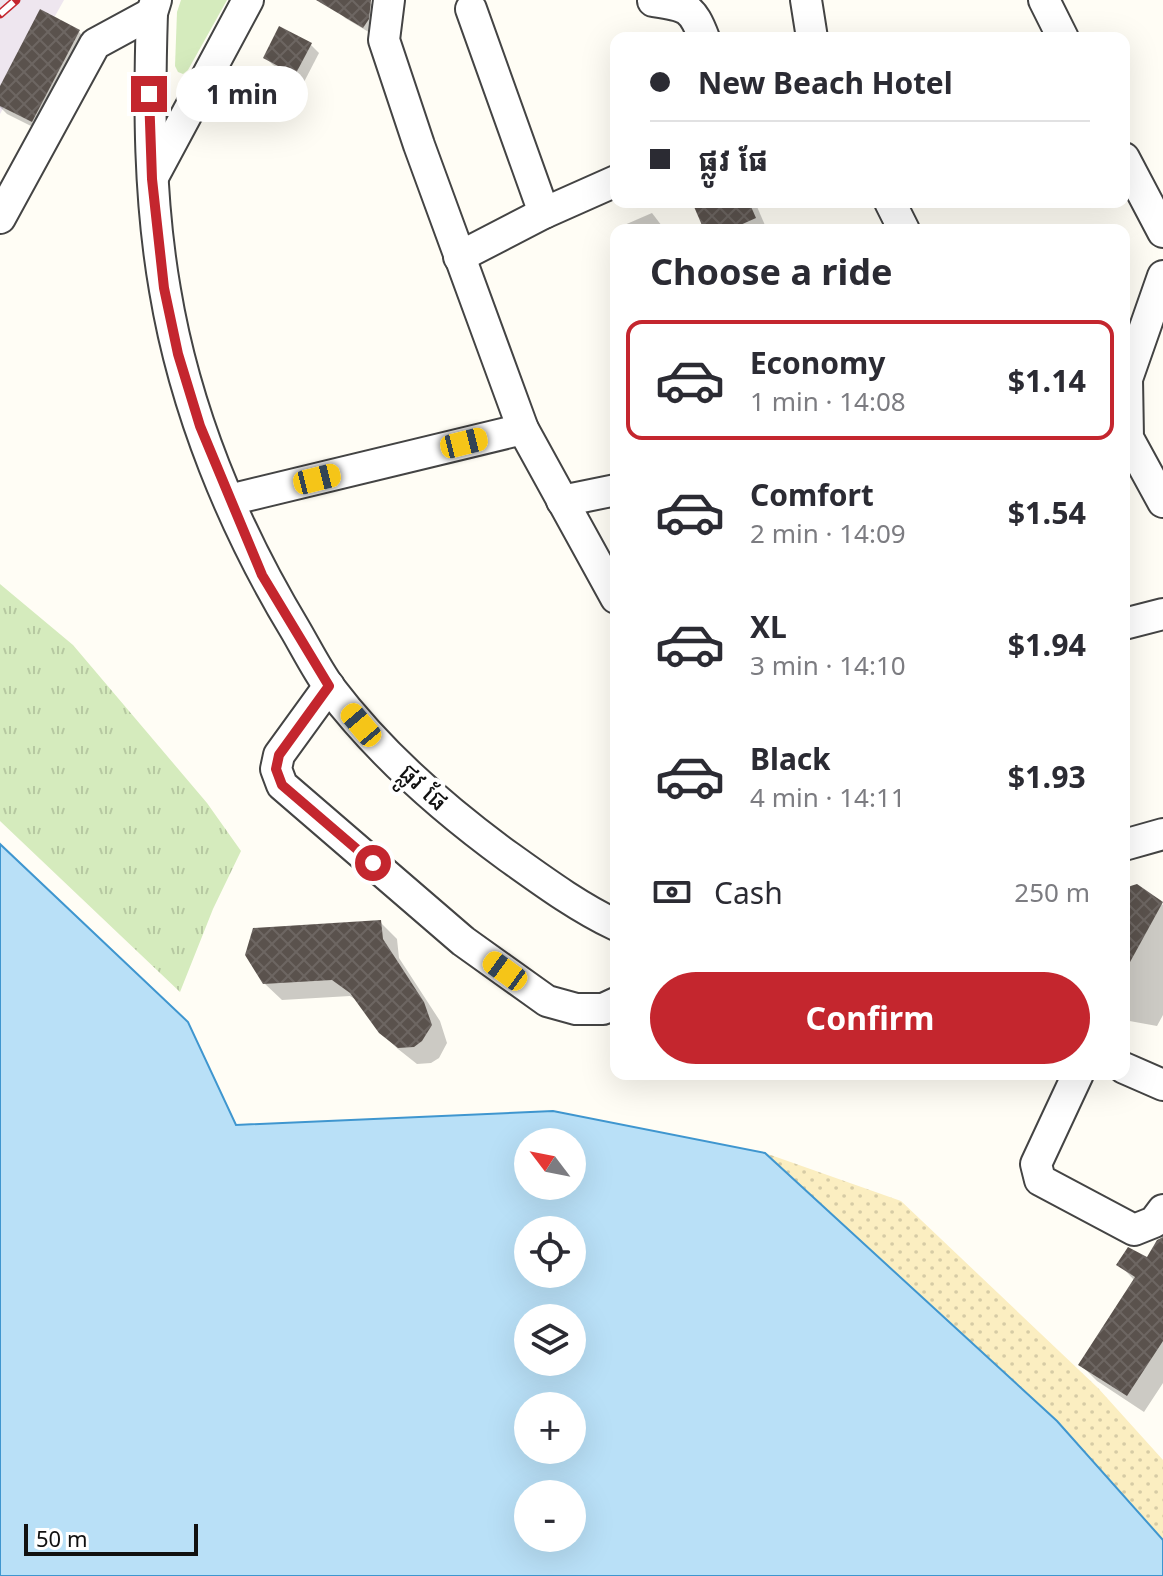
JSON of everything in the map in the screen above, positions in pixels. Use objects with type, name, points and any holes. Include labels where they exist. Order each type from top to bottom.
[{"type":"street","points":[[152,179],[248,0]]},
{"type":"street","points":[[389,0],[384,40],[523,429],[610,587]]},
{"type":"street","points":[[806,0],[811,32]]},
{"type":"street","points":[[1044,0],[1060,32]]},
{"type":"street","points":[[653,1],[683,6],[695,14],[702,32]]},
{"type":"street","points":[[0,218],[95,44],[154,6]]},
{"type":"street","name":"ផ្លូវ ផែ","points":[[154,6],[149,94],[152,179],[164,288],[178,354],[200,426],[262,575],[329,686],[404,770],[457,818],[584,910],[610,922]]},
{"type":"street","points":[[471,9],[544,213]]},
{"type":"street","points":[[1130,169],[1163,232]]},
{"type":"street","points":[[459,257],[544,213],[610,184]]},
{"type":"street","points":[[1130,370],[1163,276]]},
{"type":"street","points":[[229,500],[523,429]]},
{"type":"street","points":[[1130,442],[1163,502]]},
{"type":"street","points":[[562,501],[610,491]]},
{"type":"street","points":[[1130,622],[1163,614]]},
{"type":"street","points":[[329,686],[279,755],[276,769],[282,785],[463,941],[547,1001],[576,1009],[603,1009],[610,1006]]},
{"type":"street","points":[[1130,843],[1163,834]]},
{"type":"street","points":[[1130,1071],[1163,1085]]},
{"type":"street","points":[[1075,1080],[1036,1164],[1040,1180],[1134,1230],[1154,1222],[1163,1210]]},
{"type":"shaded area","points":[[0,0],[64,0],[0,114]]},
{"type":"green space","points":[[181,0],[227,0],[183,74],[175,66],[177,12]]},
{"type":"green space","points":[[0,584],[73,645],[207,803],[241,851],[213,909],[180,992],[0,821]]},
{"type":"sand","points":[[765,1153],[901,1201],[1098,1388],[1163,1460],[1163,1540],[1057,1421]]},
{"type":"water","points":[[0,844],[188,1022],[236,1125],[553,1111],[765,1153],[1057,1421],[1163,1540],[1163,1576],[0,1576]]},
{"type":"building","points":[[316,0],[371,0],[369,19],[363,28]]},
{"type":"building","points":[[40,9],[80,30],[32,122],[0,106],[0,86]]},
{"type":"building","points":[[279,26],[312,43],[295,75],[263,58]]},
{"type":"building","points":[[695,208],[752,208],[756,218],[742,224],[701,224]]},
{"type":"building","points":[[1137,884],[1163,902],[1130,962],[1130,886]]},
{"type":"building","points":[[381,920],[383,939],[424,1002],[432,1025],[414,1047],[398,1048],[379,1033],[350,993],[332,980],[263,984],[245,955],[253,928]]},
{"type":"building","points":[[1163,1237],[1163,1341],[1127,1396],[1078,1365],[1135,1277],[1116,1265],[1128,1247],[1147,1257],[1157,1240]]},
{"type":"railway","points":[[0,14],[16,0]]},
{"type":"route","points":[[149,94],[152,179],[164,288],[178,354],[200,426],[262,575],[329,686],[279,755],[276,769],[282,785],[373,863]]}]
